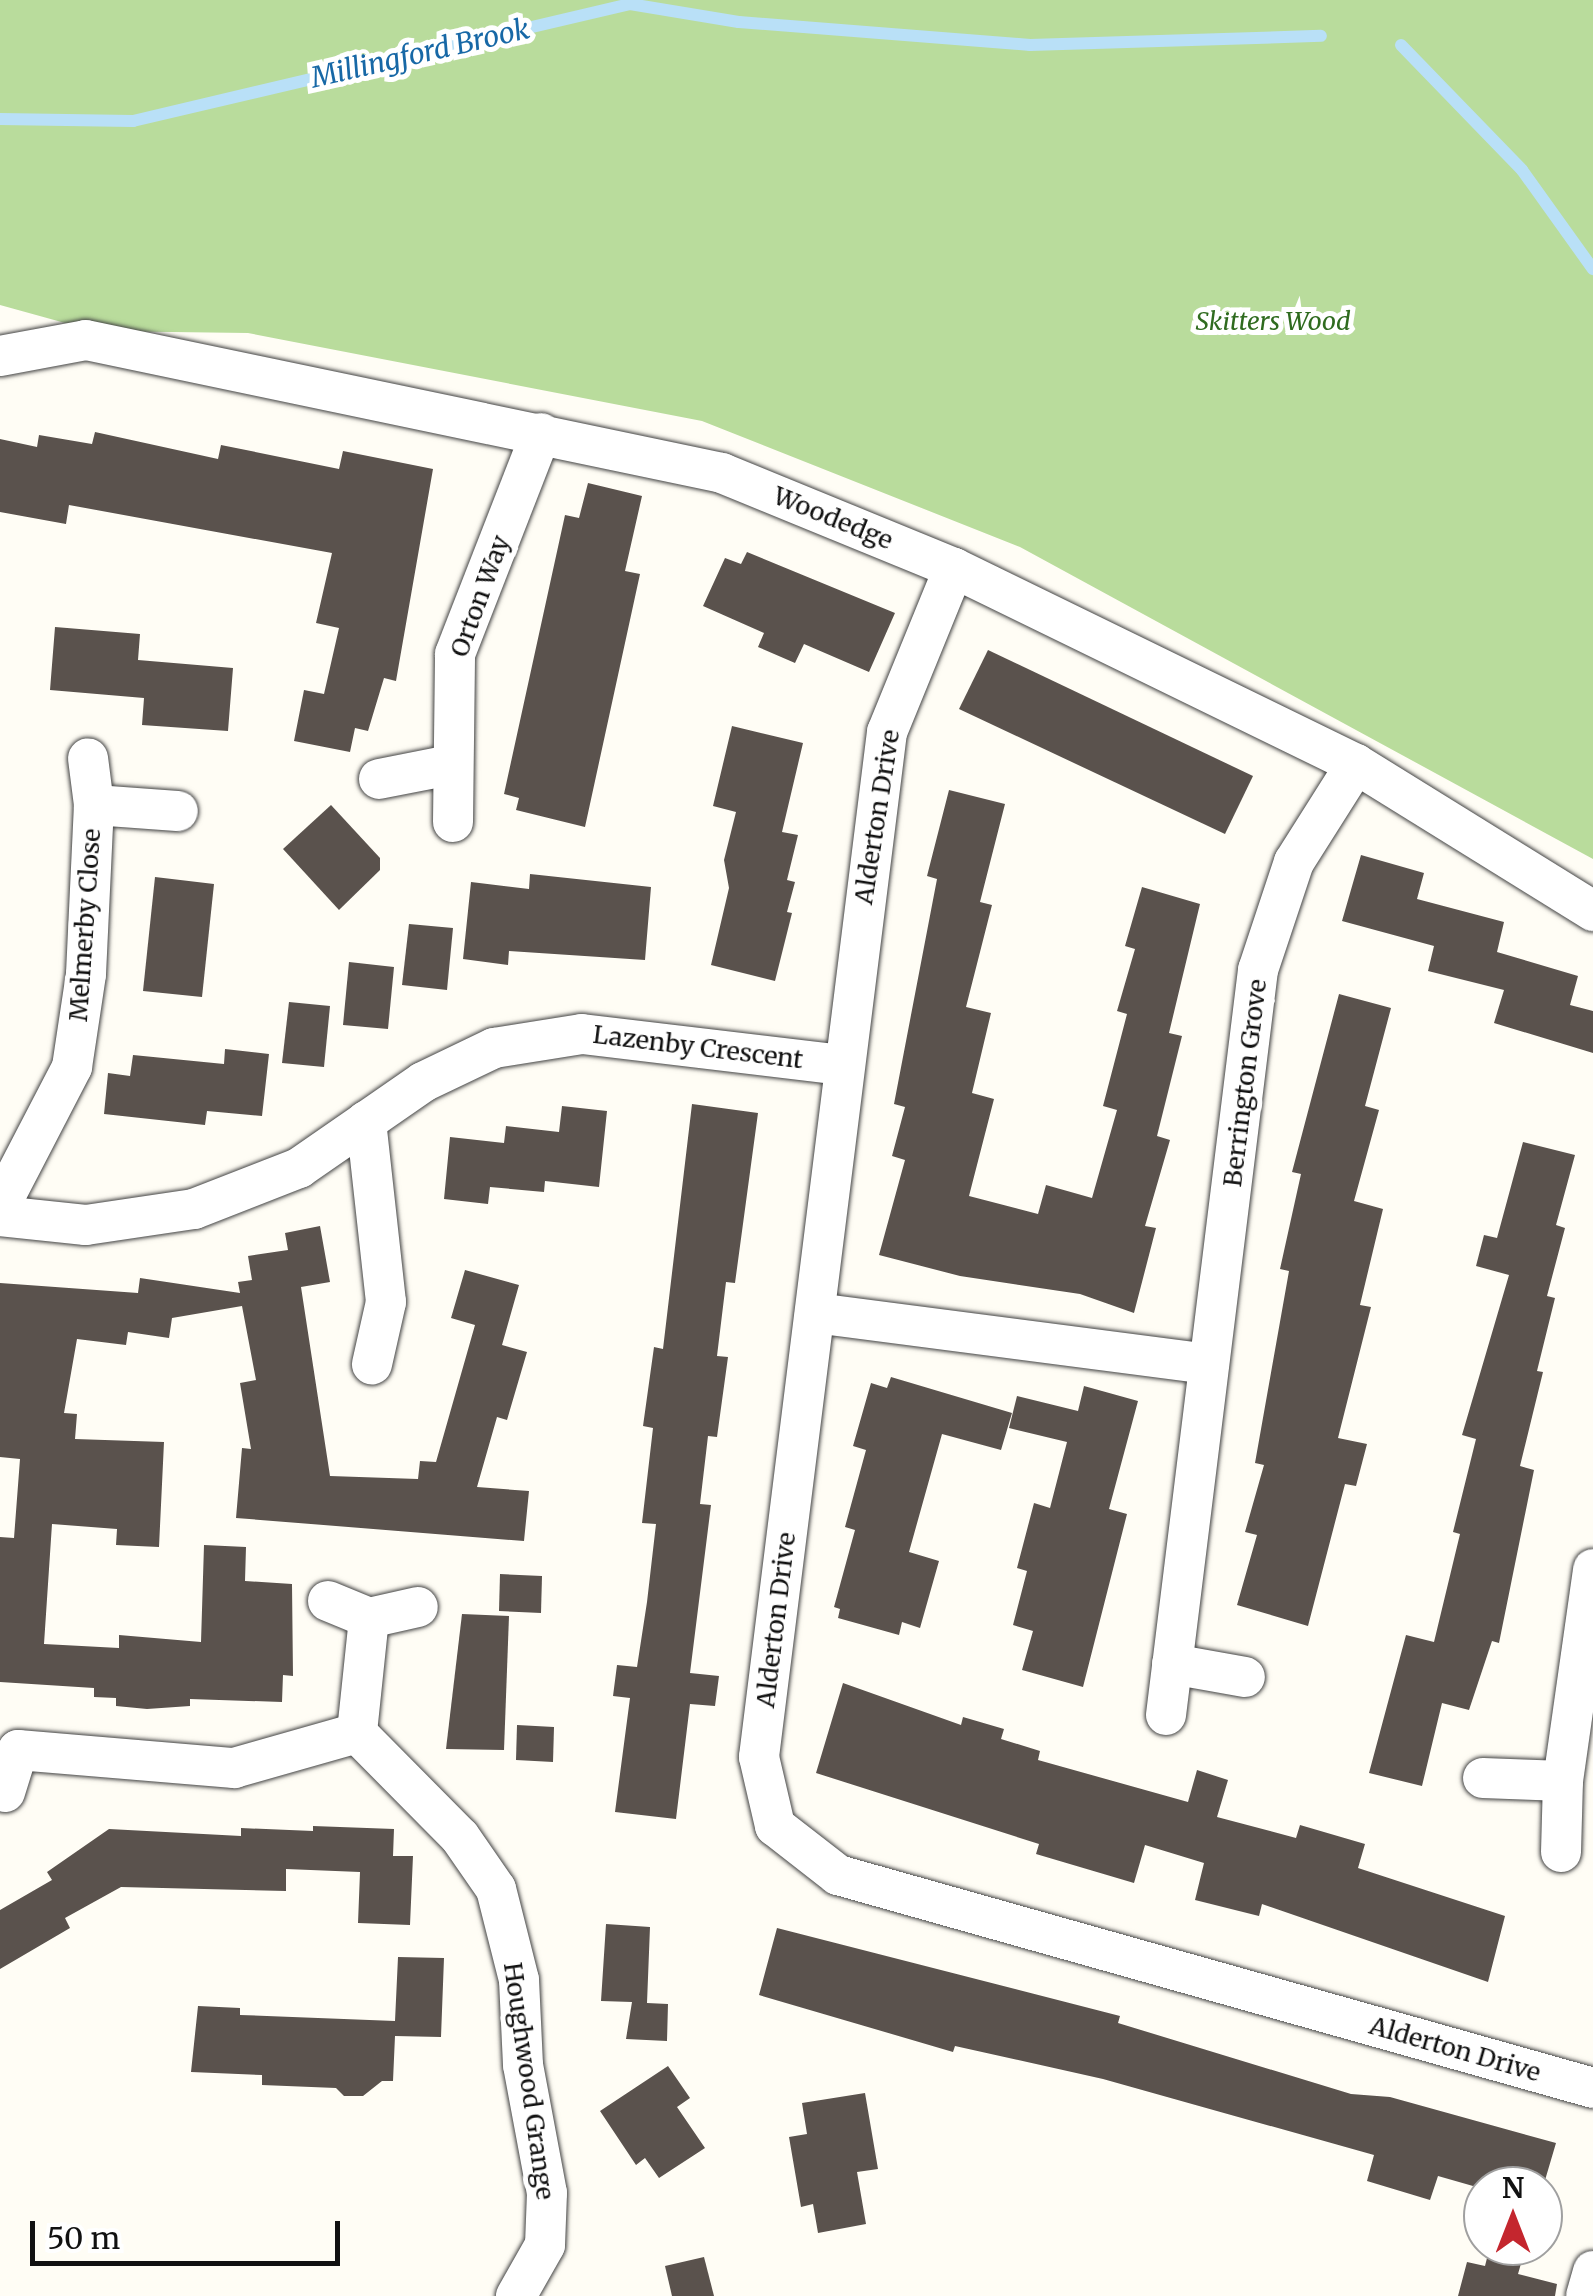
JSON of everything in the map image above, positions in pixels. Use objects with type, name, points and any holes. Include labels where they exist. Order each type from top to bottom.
[{"type":"street","name":"Woodedge","points":[[0,356],[86,340],[722,473],[954,568],[1356,764],[1593,911]]},
{"type":"street","name":"Orton Way","points":[[452,822],[450,765],[455,654],[541,433]]},
{"type":"street","name":"Alderton Drive","points":[[954,568],[886,732],[841,1064],[815,1313],[759,1757],[774,1826],[838,1875],[1593,2088]]},
{"type":"street","name":"Melmerby Close","points":[[0,1206],[72,1067],[86,974],[94,805],[88,758]]},
{"type":"street","name":"Berrington Grove","points":[[1166,1715],[1258,970],[1294,862],[1356,764]]},
{"type":"street","points":[[380,779],[450,765]]},
{"type":"street","name":"Melmerby Close","points":[[94,805],[178,811]]},
{"type":"street","name":"Lazenby Crescent","points":[[0,1216],[86,1225],[194,1209],[299,1168],[422,1082],[494,1048],[582,1034],[841,1064]]},
{"type":"street","points":[[366,1121],[386,1302],[372,1364]]},
{"type":"street","points":[[815,1313],[1210,1364]]},
{"type":"street","points":[[1561,1852],[1563,1781],[1593,1569]]},
{"type":"street","points":[[328,1601],[369,1618],[418,1607]]},
{"type":"street","points":[[5,1792],[9,1746],[234,1768],[357,1732],[369,1618]]},
{"type":"street","points":[[1172,1664],[1245,1678]]},
{"type":"street","name":"Houghwood Grange","points":[[357,1732],[460,1837],[496,1890],[519,1980],[524,2065],[547,2194],[545,2245],[516,2296]]},
{"type":"street","points":[[1483,1778],[1563,1781]]},
{"type":"street","points":[[1586,2296],[1593,2271]]},
{"type":"green space","name":"Skitters Wood","points":[[0,0],[1593,0],[1593,859],[1020,547],[702,421],[248,333],[94,331],[0,305]]},
{"type":"building","points":[[95,432],[218,459],[221,445],[339,469],[343,451],[433,469],[396,681],[384,678],[368,731],[355,728],[350,752],[294,741],[304,690],[324,694],[339,628],[316,623],[332,553],[69,505],[66,524],[0,512],[0,439],[37,447],[39,435],[92,444]]},
{"type":"building","points":[[588,483],[642,496],[625,571],[640,574],[585,827],[516,810],[519,798],[504,794],[565,515],[579,518]]},
{"type":"building","points":[[747,552],[895,613],[869,672],[804,644],[795,663],[758,647],[764,633],[703,606],[725,558],[741,564]]},
{"type":"building","points":[[55,627],[140,634],[138,660],[233,668],[228,731],[142,725],[144,698],[50,690]]},
{"type":"building","points":[[988,650],[1253,776],[1225,834],[959,709]]},
{"type":"building","points":[[732,726],[803,743],[782,832],[798,835],[787,880],[795,882],[787,912],[792,913],[775,981],[711,965],[729,888],[724,860],[736,812],[713,806]]},
{"type":"building","points":[[949,790],[1005,804],[980,902],[992,905],[966,1007],[991,1013],[972,1093],[994,1099],[969,1196],[1038,1214],[1046,1185],[1092,1198],[1117,1110],[1103,1106],[1127,1014],[1117,1011],[1135,949],[1125,946],[1142,887],[1200,904],[1169,1033],[1182,1036],[1157,1136],[1170,1140],[1145,1226],[1156,1228],[1134,1313],[1080,1294],[960,1276],[879,1255],[905,1160],[892,1156],[905,1107],[894,1104],[937,879],[927,876]]},
{"type":"building","points":[[331,805],[380,858],[380,870],[339,910],[283,849]]},
{"type":"building","points":[[1361,855],[1424,873],[1417,899],[1504,922],[1497,952],[1578,976],[1570,1005],[1593,1011],[1593,1053],[1494,1023],[1504,990],[1428,971],[1434,946],[1342,921]]},
{"type":"building","points":[[530,874],[651,887],[645,960],[509,951],[508,965],[463,959],[471,882],[529,889]]},
{"type":"building","points":[[155,877],[214,884],[202,997],[143,991]]},
{"type":"building","points":[[409,924],[453,928],[447,990],[402,985]]},
{"type":"building","points":[[349,962],[394,967],[388,1029],[343,1025]]},
{"type":"building","points":[[1339,994],[1391,1008],[1365,1106],[1379,1110],[1354,1201],[1383,1209],[1360,1305],[1371,1307],[1338,1438],[1367,1444],[1356,1486],[1345,1484],[1308,1626],[1237,1605],[1257,1535],[1245,1532],[1264,1465],[1255,1463],[1289,1271],[1280,1269],[1301,1174],[1292,1172]]},
{"type":"building","points":[[289,1002],[330,1006],[324,1067],[282,1063]]},
{"type":"building","points":[[225,1049],[269,1054],[262,1116],[207,1111],[205,1125],[104,1114],[108,1073],[130,1076],[133,1055],[224,1064]]},
{"type":"building","points":[[692,1104],[758,1113],[735,1283],[726,1282],[717,1356],[728,1357],[717,1437],[708,1436],[700,1504],[711,1505],[690,1673],[719,1676],[715,1706],[690,1704],[676,1819],[615,1812],[630,1698],[613,1696],[617,1665],[637,1667],[647,1602],[656,1524],[642,1523],[653,1428],[643,1426],[654,1347],[663,1349]]},
{"type":"building","points":[[562,1106],[607,1111],[599,1187],[545,1181],[544,1192],[490,1187],[488,1204],[444,1199],[450,1137],[504,1143],[506,1126],[559,1132]]},
{"type":"building","points":[[1523,1142],[1575,1155],[1556,1225],[1565,1228],[1547,1296],[1555,1298],[1537,1371],[1543,1372],[1520,1466],[1534,1470],[1499,1643],[1492,1641],[1469,1710],[1442,1703],[1422,1786],[1369,1773],[1406,1635],[1434,1642],[1460,1534],[1453,1532],[1476,1439],[1462,1435],[1509,1275],[1476,1266],[1484,1235],[1497,1238]]},
{"type":"building","points":[[320,1226],[330,1282],[301,1287],[330,1476],[418,1479],[420,1461],[436,1462],[475,1325],[451,1318],[465,1270],[519,1285],[502,1345],[527,1352],[507,1420],[497,1417],[477,1487],[529,1491],[524,1541],[236,1518],[242,1448],[251,1449],[240,1383],[256,1380],[242,1306],[172,1318],[169,1338],[128,1332],[126,1345],[77,1339],[64,1413],[77,1414],[75,1439],[164,1442],[159,1547],[116,1545],[117,1529],[52,1524],[44,1644],[119,1648],[119,1635],[201,1642],[204,1545],[246,1547],[245,1581],[292,1584],[293,1676],[283,1675],[282,1702],[190,1699],[190,1706],[147,1709],[116,1706],[116,1698],[94,1697],[94,1688],[0,1682],[0,1537],[14,1538],[20,1459],[0,1457],[0,1283],[138,1293],[140,1278],[240,1293],[238,1282],[252,1280],[248,1256],[288,1250],[285,1233]]},
{"type":"building","points":[[891,1377],[1012,1413],[1001,1450],[942,1434],[909,1552],[939,1561],[920,1628],[902,1622],[899,1635],[838,1618],[840,1609],[834,1607],[855,1530],[845,1527],[866,1450],[853,1446],[871,1383],[887,1388]]},
{"type":"building","points":[[1084,1386],[1138,1401],[1109,1509],[1127,1514],[1083,1687],[1022,1670],[1033,1631],[1013,1625],[1027,1571],[1017,1568],[1034,1503],[1050,1508],[1067,1442],[1009,1428],[1017,1396],[1078,1411]]},
{"type":"building","points":[[500,1574],[542,1576],[541,1613],[499,1611]]},
{"type":"building","points":[[462,1614],[509,1616],[504,1750],[446,1749]]},
{"type":"building","points":[[843,1683],[961,1725],[963,1717],[1004,1729],[1001,1739],[1040,1751],[1038,1760],[1188,1802],[1197,1770],[1228,1780],[1217,1817],[1296,1838],[1300,1825],[1365,1844],[1358,1868],[1505,1916],[1488,1982],[1262,1904],[1259,1916],[1195,1900],[1204,1863],[1145,1845],[1134,1883],[1036,1854],[1039,1844],[816,1773]]},
{"type":"building","points":[[517,1725],[554,1727],[553,1762],[516,1760]]},
{"type":"building","points":[[313,1826],[394,1829],[393,1856],[413,1856],[410,1925],[358,1923],[360,1872],[286,1869],[286,1891],[121,1887],[65,1918],[70,1928],[0,1969],[0,1910],[52,1880],[47,1872],[109,1829],[241,1836],[241,1828],[313,1831]]},
{"type":"building","points":[[606,1924],[650,1927],[647,2003],[668,2004],[667,2041],[626,2039],[632,2002],[601,2001]]},
{"type":"building","points":[[777,1928],[1120,2016],[1118,2023],[1351,2094],[1390,2097],[1556,2143],[1549,2166],[1463,2166],[1463,2183],[1438,2176],[1430,2200],[1367,2181],[1374,2155],[1103,2079],[955,2046],[953,2052],[759,1995]]},
{"type":"building","points":[[398,1957],[444,1958],[441,2037],[395,2036],[393,2081],[382,2081],[363,2096],[344,2096],[336,2088],[262,2085],[262,2075],[191,2072],[198,2006],[240,2008],[240,2015],[395,2021]]},
{"type":"building","points":[[668,2066],[690,2098],[677,2107],[705,2148],[659,2178],[645,2158],[636,2165],[600,2111]]},
{"type":"building","points":[[865,2093],[878,2169],[857,2172],[866,2224],[818,2233],[813,2204],[801,2207],[789,2137],[807,2134],[802,2103]]},
{"type":"building","points":[[704,2257],[714,2296],[672,2296],[665,2266]]},
{"type":"building","points":[[1466,2266],[1520,2266],[1518,2274],[1557,2284],[1555,2296],[1458,2296]]},
{"type":"waterway","name":"Millingford Brook","points":[[0,119],[133,121],[630,4],[739,22],[1030,45],[1321,36]]},
{"type":"waterway","name":"Millingford Brook","points":[[1401,45],[1522,170],[1593,269]]}]
